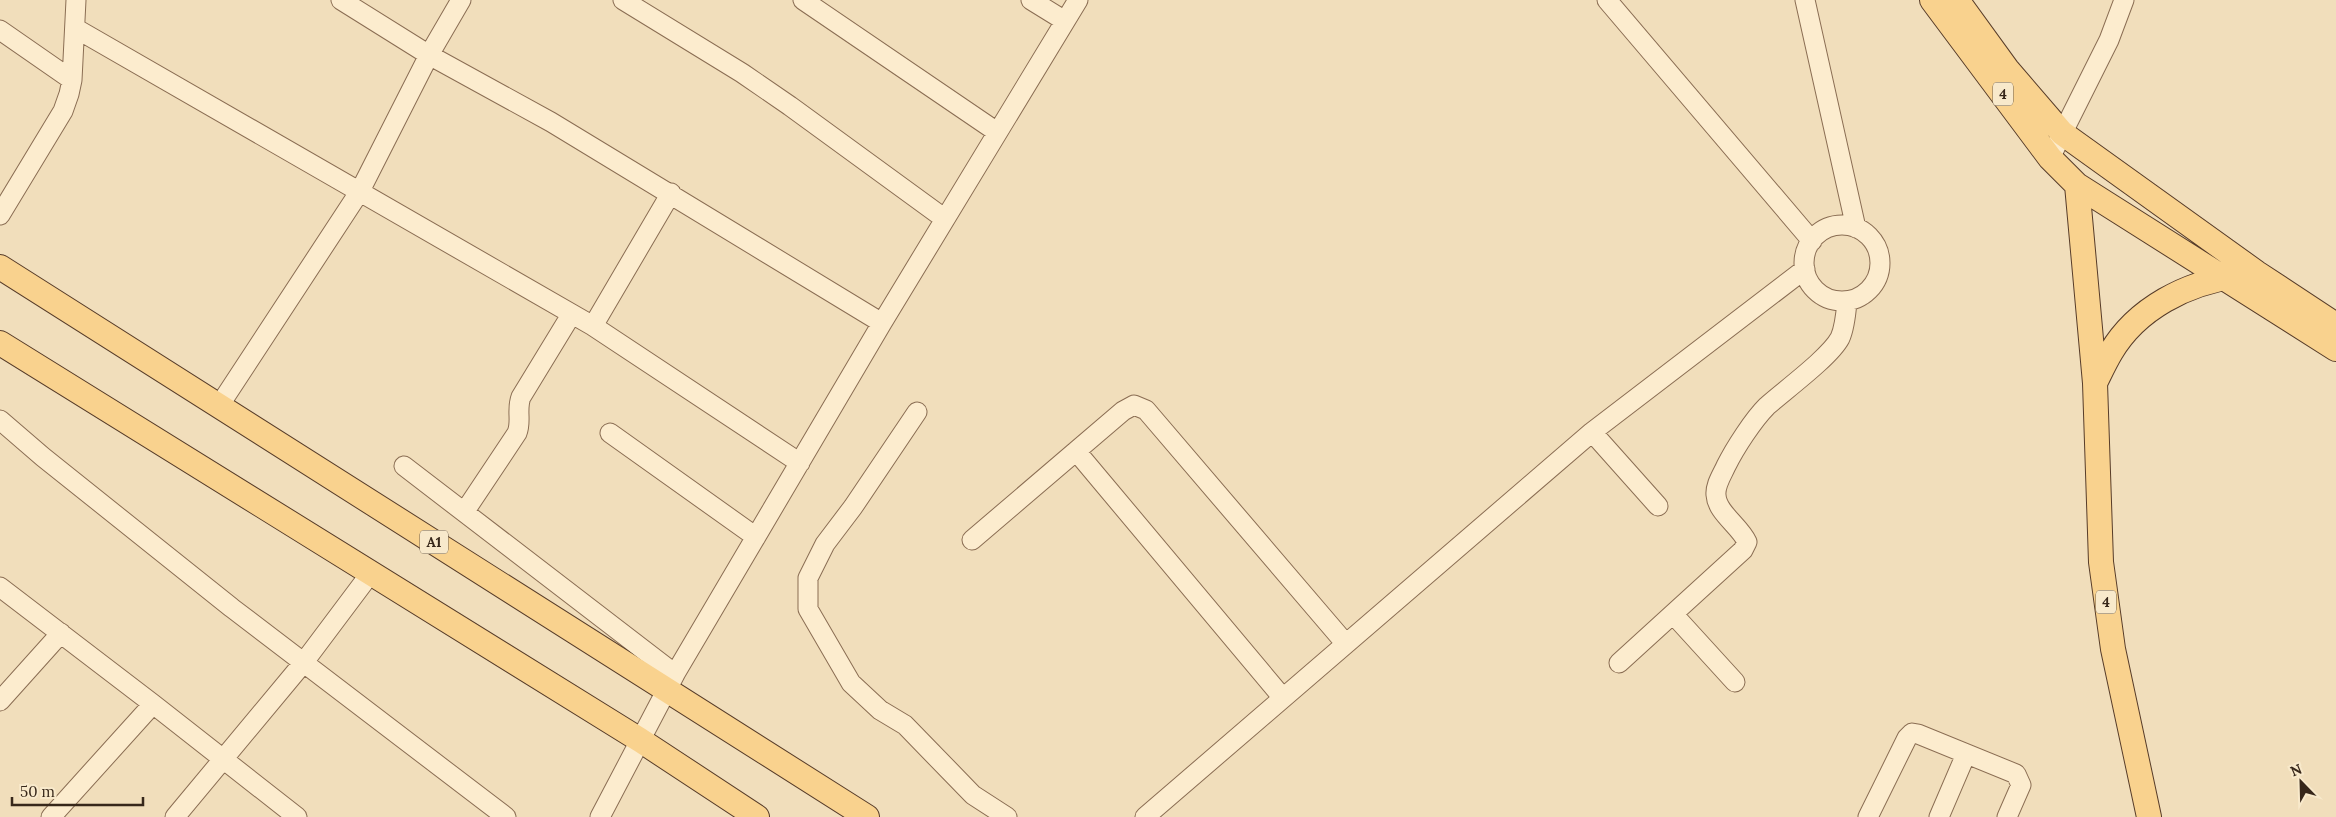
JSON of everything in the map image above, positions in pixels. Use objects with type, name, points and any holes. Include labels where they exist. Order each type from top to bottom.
[{"type":"main road","name":"4","points":[[1932,0],[2050,158],[2077,185],[2095,383],[2101,562],[2113,649],[2149,817]]},
{"type":"main road","points":[[1957,0],[2007,68],[2062,133],[2257,273],[2336,325]]},
{"type":"main road","points":[[2077,185],[2336,349]]},
{"type":"main road","name":"A1","points":[[0,267],[219,406],[670,682],[868,817]]},
{"type":"main road","points":[[2095,383],[2112,351],[2127,332],[2152,308],[2176,293],[2226,278],[2257,273]]},
{"type":"main road","points":[[2,349],[640,740],[757,817]]},
{"type":"street","points":[[0,215],[63,111],[72,80],[76,0]]},
{"type":"street","points":[[341,0],[429,55],[551,122],[882,324]]},
{"type":"street","points":[[219,406],[360,191],[429,55],[461,0]]},
{"type":"street","points":[[623,0],[782,100],[944,219]]},
{"type":"street","points":[[802,0],[997,132]]},
{"type":"street","points":[[1031,0],[1065,21]]},
{"type":"street","points":[[600,817],[670,682],[944,219],[1078,0]]},
{"type":"street","points":[[1607,0],[1812,241]]},
{"type":"street","points":[[1805,0],[1856,228]]},
{"type":"street","points":[[2050,158],[2109,40],[2124,0]]},
{"type":"street","points":[[75,28],[592,326],[800,463]]},
{"type":"street","points":[[0,30],[72,80]]},
{"type":"street","points":[[592,326],[671,194]]},
{"type":"street","points":[[1837,226],[1856,228],[1869,236],[1877,248],[1880,268],[1877,277],[1866,293],[1847,301],[1838,301],[1819,293],[1807,278],[1804,269],[1807,249],[1819,234],[1837,226]]},
{"type":"street","points":[[1144,817],[1592,432],[1804,269]]},
{"type":"street","points":[[1619,663],[1743,550],[1747,542],[1744,535],[1719,506],[1716,494],[1718,483],[1729,460],[1766,408],[1819,361],[1839,339],[1845,321],[1847,301]]},
{"type":"street","points":[[465,511],[517,433],[520,426],[517,407],[521,397],[571,315]]},
{"type":"street","points":[[972,540],[1123,411],[1134,405],[1146,410],[1346,644]]},
{"type":"street","points":[[917,412],[825,544],[808,578],[808,609],[851,683],[880,710],[905,725],[940,758],[973,795],[1008,817]]},
{"type":"street","points":[[0,420],[43,457],[232,608],[506,817]]},
{"type":"street","points":[[1592,432],[1658,506]]},
{"type":"street","points":[[610,433],[756,537]]},
{"type":"street","points":[[1076,452],[1282,698]]},
{"type":"street","points":[[404,466],[465,511],[670,682]]},
{"type":"street","points":[[175,817],[304,662],[370,574]]},
{"type":"street","points":[[0,587],[297,817]]},
{"type":"street","points":[[1673,614],[1735,682]]},
{"type":"street","points":[[0,701],[61,633]]},
{"type":"street","points":[[51,817],[153,704]]},
{"type":"street","points":[[1868,817],[1907,738],[1912,733],[2016,774],[2020,779],[2021,785],[2007,817]]},
{"type":"street","points":[[1939,817],[1966,754]]}]
